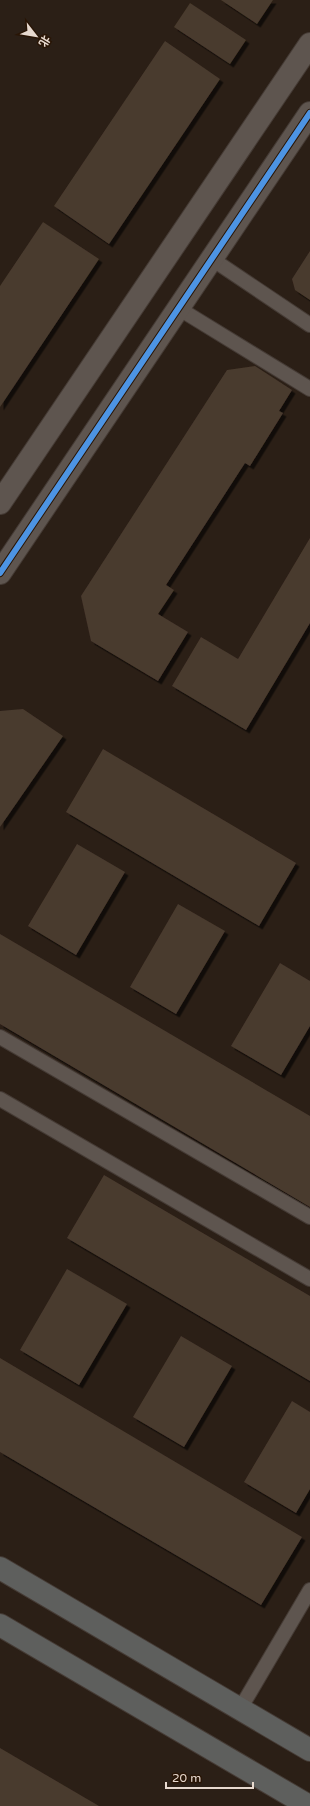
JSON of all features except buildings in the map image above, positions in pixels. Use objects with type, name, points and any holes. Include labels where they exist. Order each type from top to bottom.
[{"type":"main road","points":[[0,1568],[310,1750]]},
{"type":"main road","points":[[0,1625],[309,1806]]},
{"type":"street","points":[[0,503],[310,44]]},
{"type":"street","points":[[0,573],[310,113]]},
{"type":"lane","points":[[212,259],[310,325]]},
{"type":"lane","points":[[178,308],[310,389]]},
{"type":"lane","points":[[0,1036],[310,1217]]},
{"type":"lane","points":[[0,1098],[310,1279]]},
{"type":"lane","points":[[240,1709],[310,1590]]},
{"type":"cycle path","points":[[0,573],[310,113]]}]
